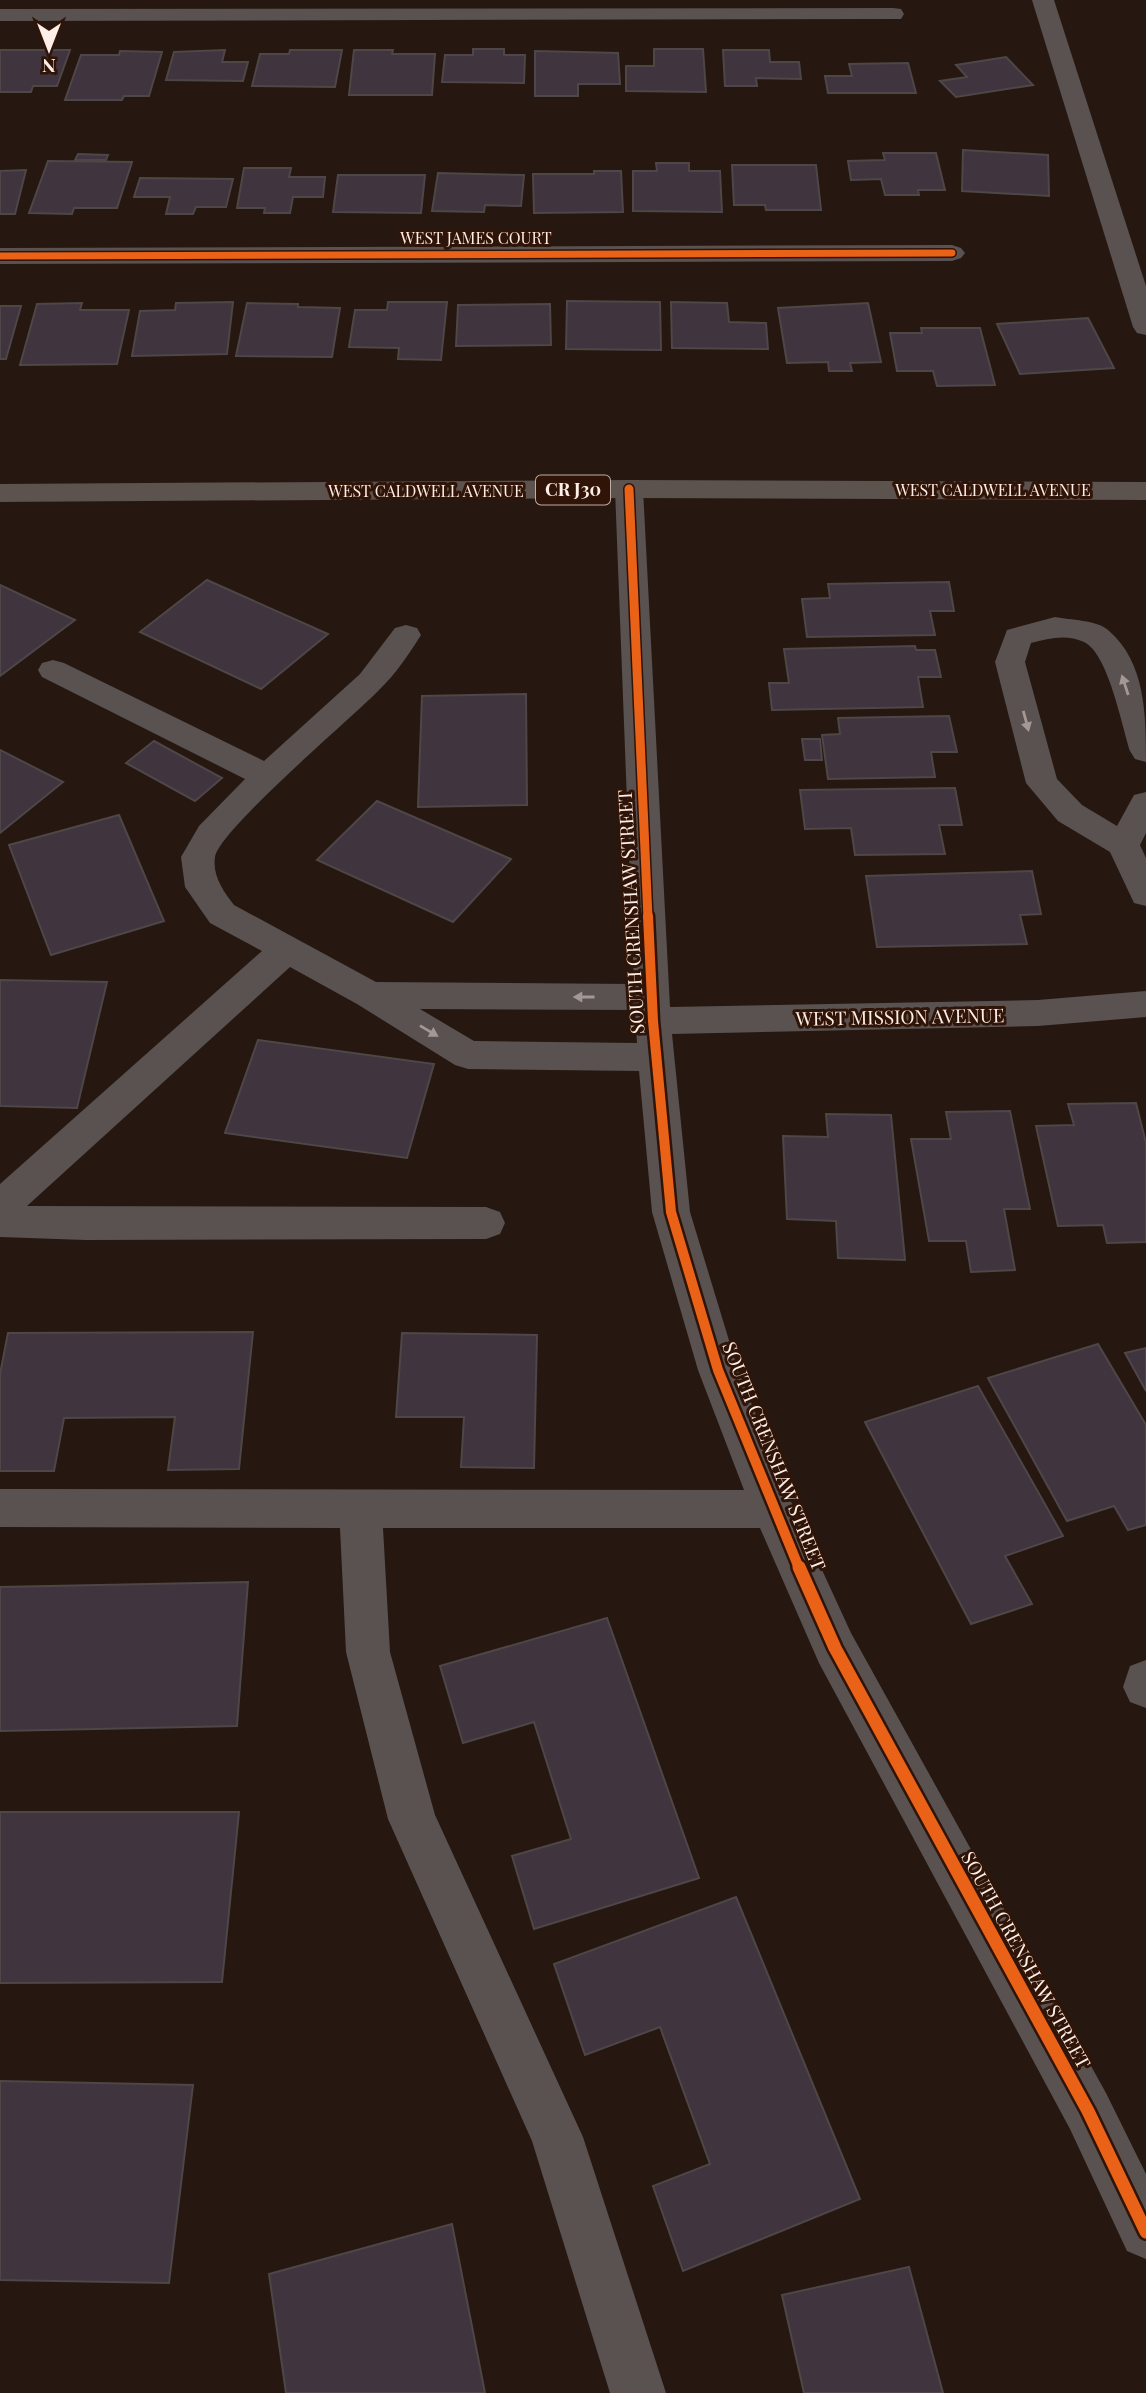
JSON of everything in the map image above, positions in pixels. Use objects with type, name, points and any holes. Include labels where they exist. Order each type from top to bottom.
[{"type":"main road","name":"WEST CALDWELL AVENUE","points":[[0,494],[629,489],[1146,491]]},
{"type":"street","points":[[1043,0],[1144,310]]},
{"type":"street","points":[[0,15],[893,14]]},
{"type":"street","name":"WEST JAMES COURT","points":[[0,256],[952,253]]},
{"type":"street","name":"SOUTH CRENSHAW STREET","points":[[629,489],[654,1025],[671,1212],[718,1370],[773,1509],[835,1648],[1088,2110],[1146,2232]]},
{"type":"street","points":[[1146,751],[1117,660],[1096,635],[1055,627],[1018,637],[1010,662],[1042,783],[1070,813],[1123,845],[1146,894]]},
{"type":"street","points":[[406,635],[371,681],[267,776],[211,834],[198,857],[202,887],[222,914],[370,995],[468,1055],[654,1025]]},
{"type":"street","points":[[53,670],[267,776]]},
{"type":"street","points":[[1123,845],[1146,803]]},
{"type":"street","points":[[0,1208],[286,950]]},
{"type":"street","points":[[370,995],[654,1025]]},
{"type":"street","name":"WEST MISSION AVENUE","points":[[654,1025],[1038,1013],[1146,1004]]},
{"type":"street","points":[[0,1222],[486,1223]]},
{"type":"street","points":[[360,1507],[368,1652],[412,1819],[557,2137],[638,2393]]},
{"type":"street","points":[[0,1508],[773,1509]]},
{"type":"street","points":[[1146,1681],[1146,1688]]},
{"type":"building","points":[[473,49],[504,49],[504,55],[525,55],[524,83],[442,82],[445,55],[473,55]]},
{"type":"building","points":[[654,49],[703,49],[706,92],[626,91],[626,66],[654,66]]},
{"type":"building","points":[[0,50],[70,50],[57,86],[33,86],[31,92],[0,92]]},
{"type":"building","points":[[225,50],[222,62],[248,62],[243,81],[166,80],[174,52]]},
{"type":"building","points":[[290,50],[342,50],[335,87],[252,86],[260,54],[289,54]]},
{"type":"building","points":[[354,50],[393,50],[392,54],[435,54],[432,95],[349,95]]},
{"type":"building","points":[[723,50],[769,50],[770,62],[799,62],[801,79],[756,78],[757,86],[725,86]]},
{"type":"building","points":[[120,51],[162,52],[149,96],[124,96],[122,100],[65,100],[81,55],[119,55]]},
{"type":"building","points":[[535,51],[618,53],[620,84],[578,84],[578,96],[535,96]]},
{"type":"building","points":[[1006,57],[1033,85],[956,97],[940,81],[967,77],[956,65]]},
{"type":"building","points":[[908,63],[916,93],[828,93],[825,76],[852,76],[849,64]]},
{"type":"building","points":[[963,150],[1048,155],[1049,196],[962,191]]},
{"type":"building","points":[[883,153],[936,153],[945,190],[918,190],[919,195],[885,195],[881,179],[851,180],[848,161],[885,160]]},
{"type":"building","points":[[78,154],[108,155],[106,160],[75,160]]},
{"type":"building","points":[[48,161],[132,162],[117,208],[74,208],[72,214],[29,213]]},
{"type":"building","points":[[656,163],[689,163],[689,171],[720,171],[722,212],[633,211],[633,171],[657,171]]},
{"type":"building","points":[[732,165],[816,165],[821,210],[766,210],[765,205],[734,205]]},
{"type":"building","points":[[244,168],[291,168],[289,177],[325,177],[323,197],[293,197],[290,213],[264,213],[265,208],[237,208]]},
{"type":"building","points":[[26,170],[15,214],[0,214],[0,171]]},
{"type":"building","points":[[594,171],[621,171],[623,212],[534,213],[533,174],[594,174]]},
{"type":"building","points":[[438,173],[524,175],[521,206],[485,205],[484,212],[432,211]]},
{"type":"building","points":[[338,175],[425,175],[421,213],[333,212]]},
{"type":"building","points":[[140,178],[233,179],[226,207],[196,207],[193,214],[166,214],[170,197],[134,197]]},
{"type":"building","points":[[567,301],[660,302],[661,350],[566,349]]},
{"type":"building","points":[[233,302],[227,354],[132,356],[140,311],[175,310],[176,303]]},
{"type":"building","points":[[388,302],[447,302],[441,360],[398,359],[399,348],[349,347],[355,310],[387,310]]},
{"type":"building","points":[[671,302],[727,303],[729,322],[766,323],[768,349],[672,348]]},
{"type":"building","points":[[82,303],[80,310],[129,310],[117,364],[20,365],[37,304]]},
{"type":"building","points":[[247,303],[340,308],[332,357],[236,356]]},
{"type":"building","points":[[868,303],[881,362],[850,363],[852,371],[829,371],[828,362],[787,363],[778,308]]},
{"type":"building","points":[[550,304],[551,345],[456,346],[458,305]]},
{"type":"building","points":[[0,306],[21,306],[6,359],[0,359]]},
{"type":"building","points":[[1088,318],[1114,368],[1020,374],[997,324]]},
{"type":"building","points":[[921,328],[980,328],[995,385],[937,386],[933,371],[897,371],[890,333],[922,333]]},
{"type":"building","points":[[207,580],[328,634],[261,689],[140,632]]},
{"type":"building","points":[[949,582],[954,611],[930,611],[935,635],[807,637],[802,599],[830,598],[828,584]]},
{"type":"building","points":[[0,585],[75,620],[0,676]]},
{"type":"building","points":[[915,646],[916,650],[935,650],[941,677],[918,677],[923,707],[772,710],[769,683],[789,683],[784,649]]},
{"type":"building","points":[[526,694],[527,805],[418,807],[422,696]]},
{"type":"building","points":[[949,716],[957,752],[931,752],[935,777],[828,779],[822,735],[840,734],[838,718]]},
{"type":"building","points":[[802,739],[820,739],[822,760],[805,760]]},
{"type":"building","points":[[154,741],[222,778],[195,801],[126,763]]},
{"type":"building","points":[[0,750],[63,782],[0,833]]},
{"type":"building","points":[[955,788],[962,825],[939,825],[945,854],[855,855],[851,828],[805,829],[800,790]]},
{"type":"building","points":[[377,801],[511,859],[453,922],[317,860]]},
{"type":"building","points":[[119,815],[164,921],[51,955],[9,845]]},
{"type":"building","points":[[1032,871],[1041,914],[1020,915],[1027,944],[877,947],[866,876]]},
{"type":"building","points":[[0,980],[107,982],[77,1108],[0,1106]]},
{"type":"building","points":[[258,1040],[434,1064],[407,1158],[225,1133]]},
{"type":"building","points":[[1136,1103],[1146,1143],[1146,1242],[1107,1243],[1103,1225],[1058,1226],[1036,1126],[1074,1125],[1068,1104]]},
{"type":"building","points":[[1010,1111],[1030,1209],[1004,1209],[1015,1270],[971,1272],[966,1241],[929,1241],[911,1139],[951,1139],[946,1112]]},
{"type":"building","points":[[826,1114],[891,1115],[905,1260],[838,1258],[836,1221],[787,1219],[783,1136],[828,1137]]},
{"type":"building","points":[[253,1332],[239,1469],[168,1470],[175,1417],[64,1418],[54,1471],[0,1471],[0,1374],[8,1333]]},
{"type":"building","points":[[402,1333],[537,1335],[534,1468],[461,1467],[464,1417],[396,1417]]},
{"type":"building","points":[[1098,1344],[1146,1425],[1146,1525],[1128,1530],[1114,1506],[1067,1521],[988,1378]]},
{"type":"building","points":[[1146,1348],[1146,1391],[1125,1353]]},
{"type":"building","points":[[978,1386],[1063,1536],[1005,1556],[1032,1604],[971,1624],[865,1422]]},
{"type":"building","points":[[248,1582],[237,1726],[0,1731],[0,1587]]},
{"type":"building","points":[[607,1618],[699,1878],[534,1929],[512,1856],[571,1839],[534,1722],[463,1743],[440,1666]]},
{"type":"building","points":[[0,1812],[239,1812],[222,1982],[0,1983]]},
{"type":"building","points":[[736,1897],[860,2199],[683,2271],[653,2186],[710,2164],[660,2027],[585,2055],[554,1964]]},
{"type":"building","points":[[0,2081],[193,2085],[169,2283],[0,2280]]},
{"type":"building","points":[[452,2224],[485,2393],[286,2393],[269,2274]]},
{"type":"building","points":[[909,2267],[943,2393],[804,2393],[782,2295]]},
{"type":"cycle path","points":[[0,256],[952,253]]},
{"type":"cycle path","points":[[629,489],[653,1021],[671,1212],[718,1370],[773,1509],[835,1648],[1088,2111],[1146,2232]]}]
